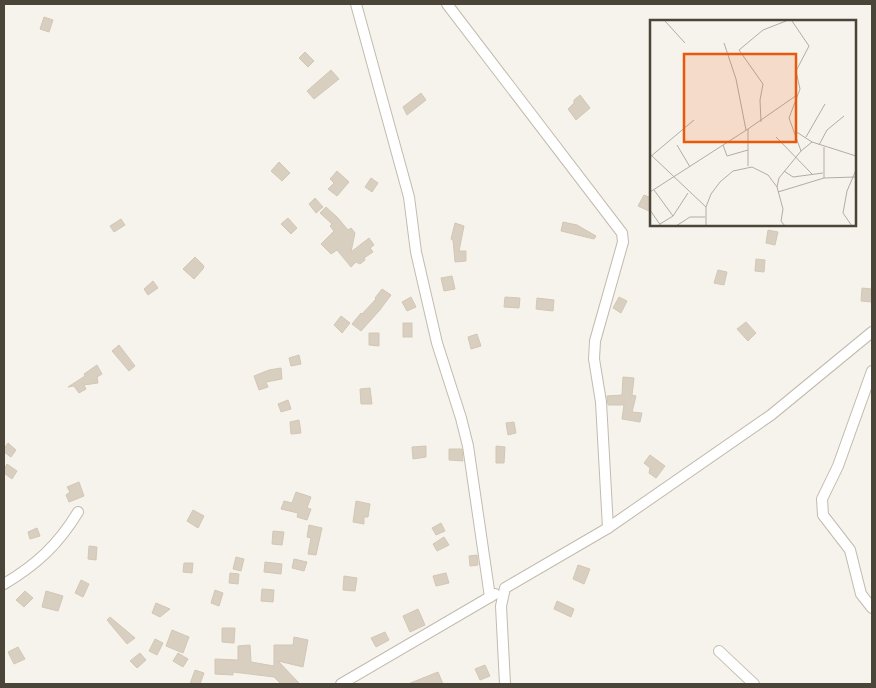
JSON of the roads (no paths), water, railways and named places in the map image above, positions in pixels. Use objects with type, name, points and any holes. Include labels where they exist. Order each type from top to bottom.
[{"type":"street","points":[[356,4],[409,197],[416,252],[437,343],[468,446],[490,597]]},
{"type":"street","points":[[447,4],[622,233],[623,242],[595,341],[594,359],[601,402],[608,528]]},
{"type":"street","points":[[341,684],[608,528],[771,415],[872,332]]},
{"type":"street","points":[[871,605],[861,594],[850,550],[823,515],[822,499],[838,466],[872,371]]},
{"type":"street","points":[[4,584],[36,563],[66,533],[78,512]]},
{"type":"street","points":[[505,588],[501,606],[505,684]]},
{"type":"street","points":[[719,651],[754,684]]}]
